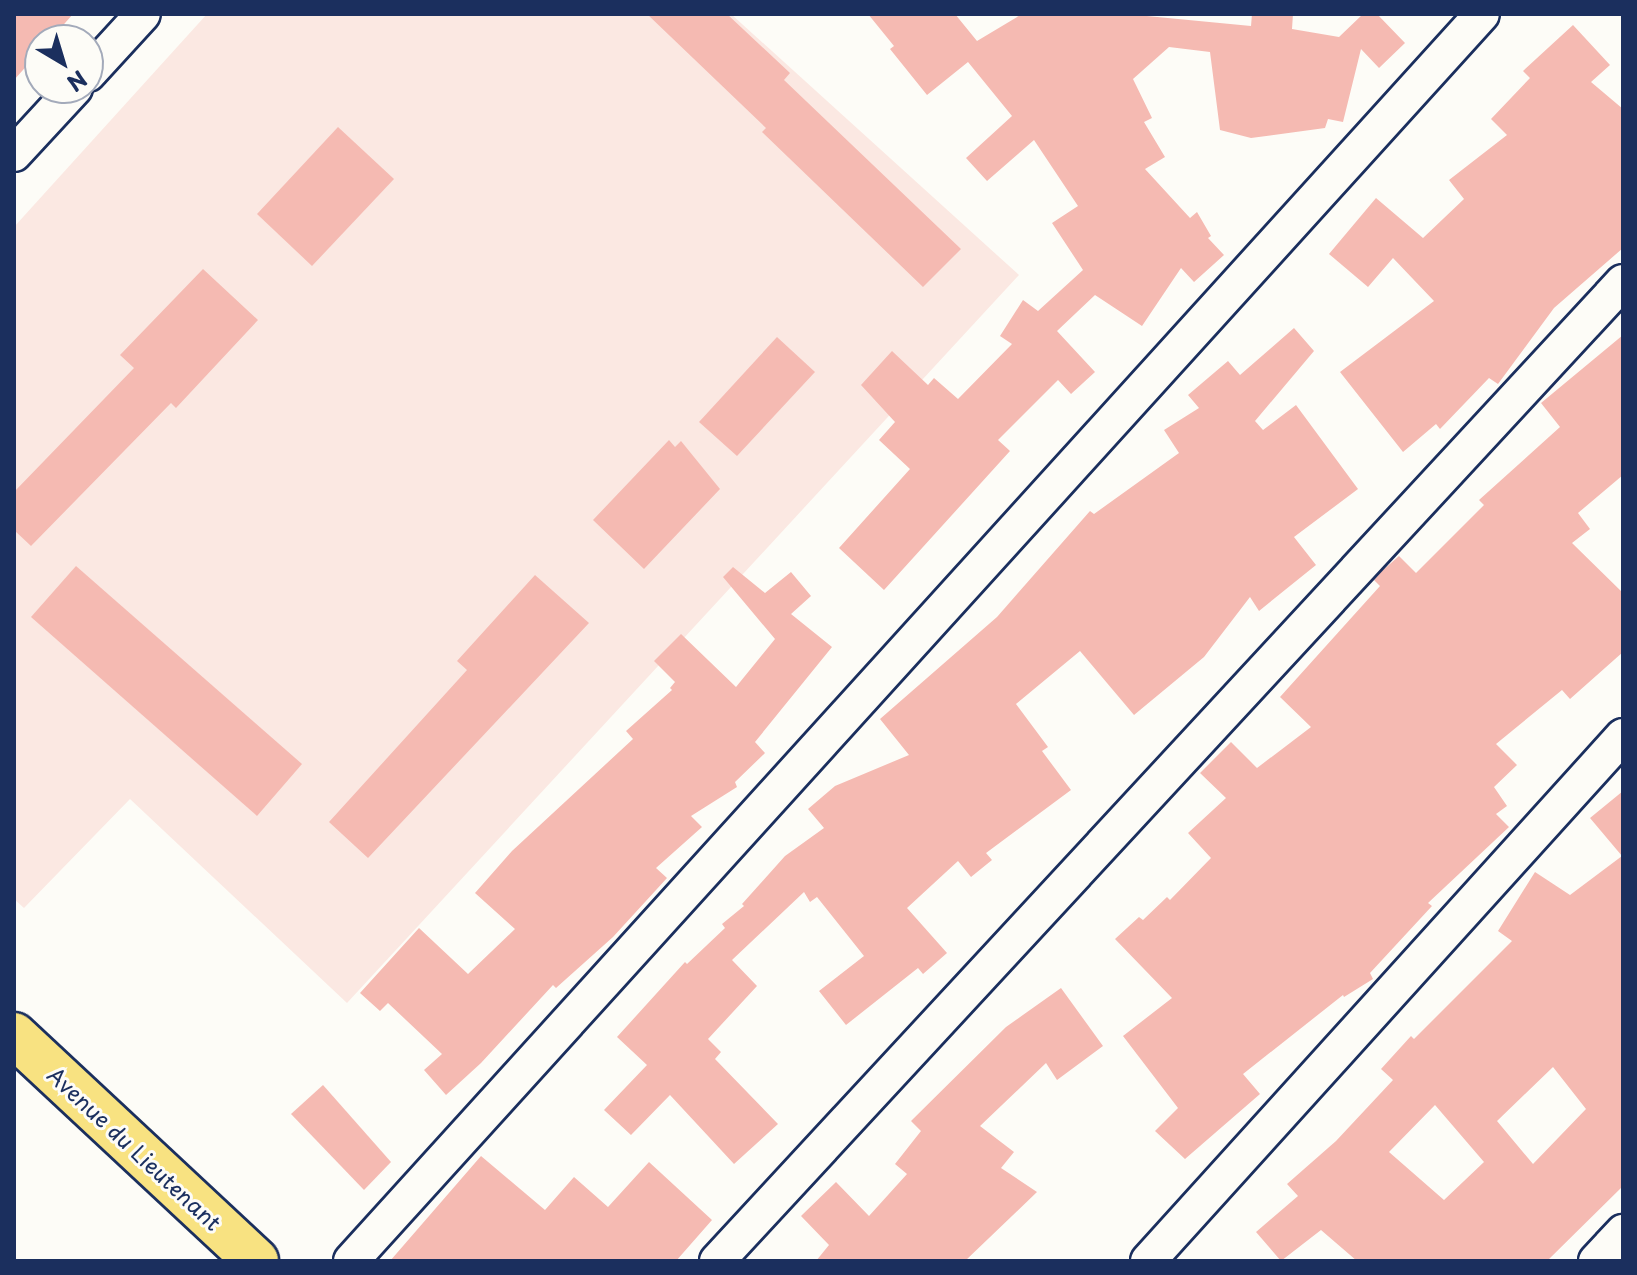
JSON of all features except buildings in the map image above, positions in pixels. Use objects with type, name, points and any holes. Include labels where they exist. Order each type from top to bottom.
[{"type":"main road","name":"Avenue du Lieutenant","points":[[14,1035],[256,1261]]},
{"type":"street","points":[[104,57],[143,14]]},
{"type":"street","points":[[351,1261],[1482,14]]},
{"type":"street","points":[[14,154],[60,104]]},
{"type":"street","points":[[717,1261],[1623,282]]},
{"type":"street","points":[[1148,1261],[1623,736]]},
{"type":"street","points":[[1596,1261],[1623,1232]]},
{"type":"shaded area","points":[[207,14],[731,14],[1019,275],[347,1003],[130,799],[24,908],[14,899],[14,227]]}]
